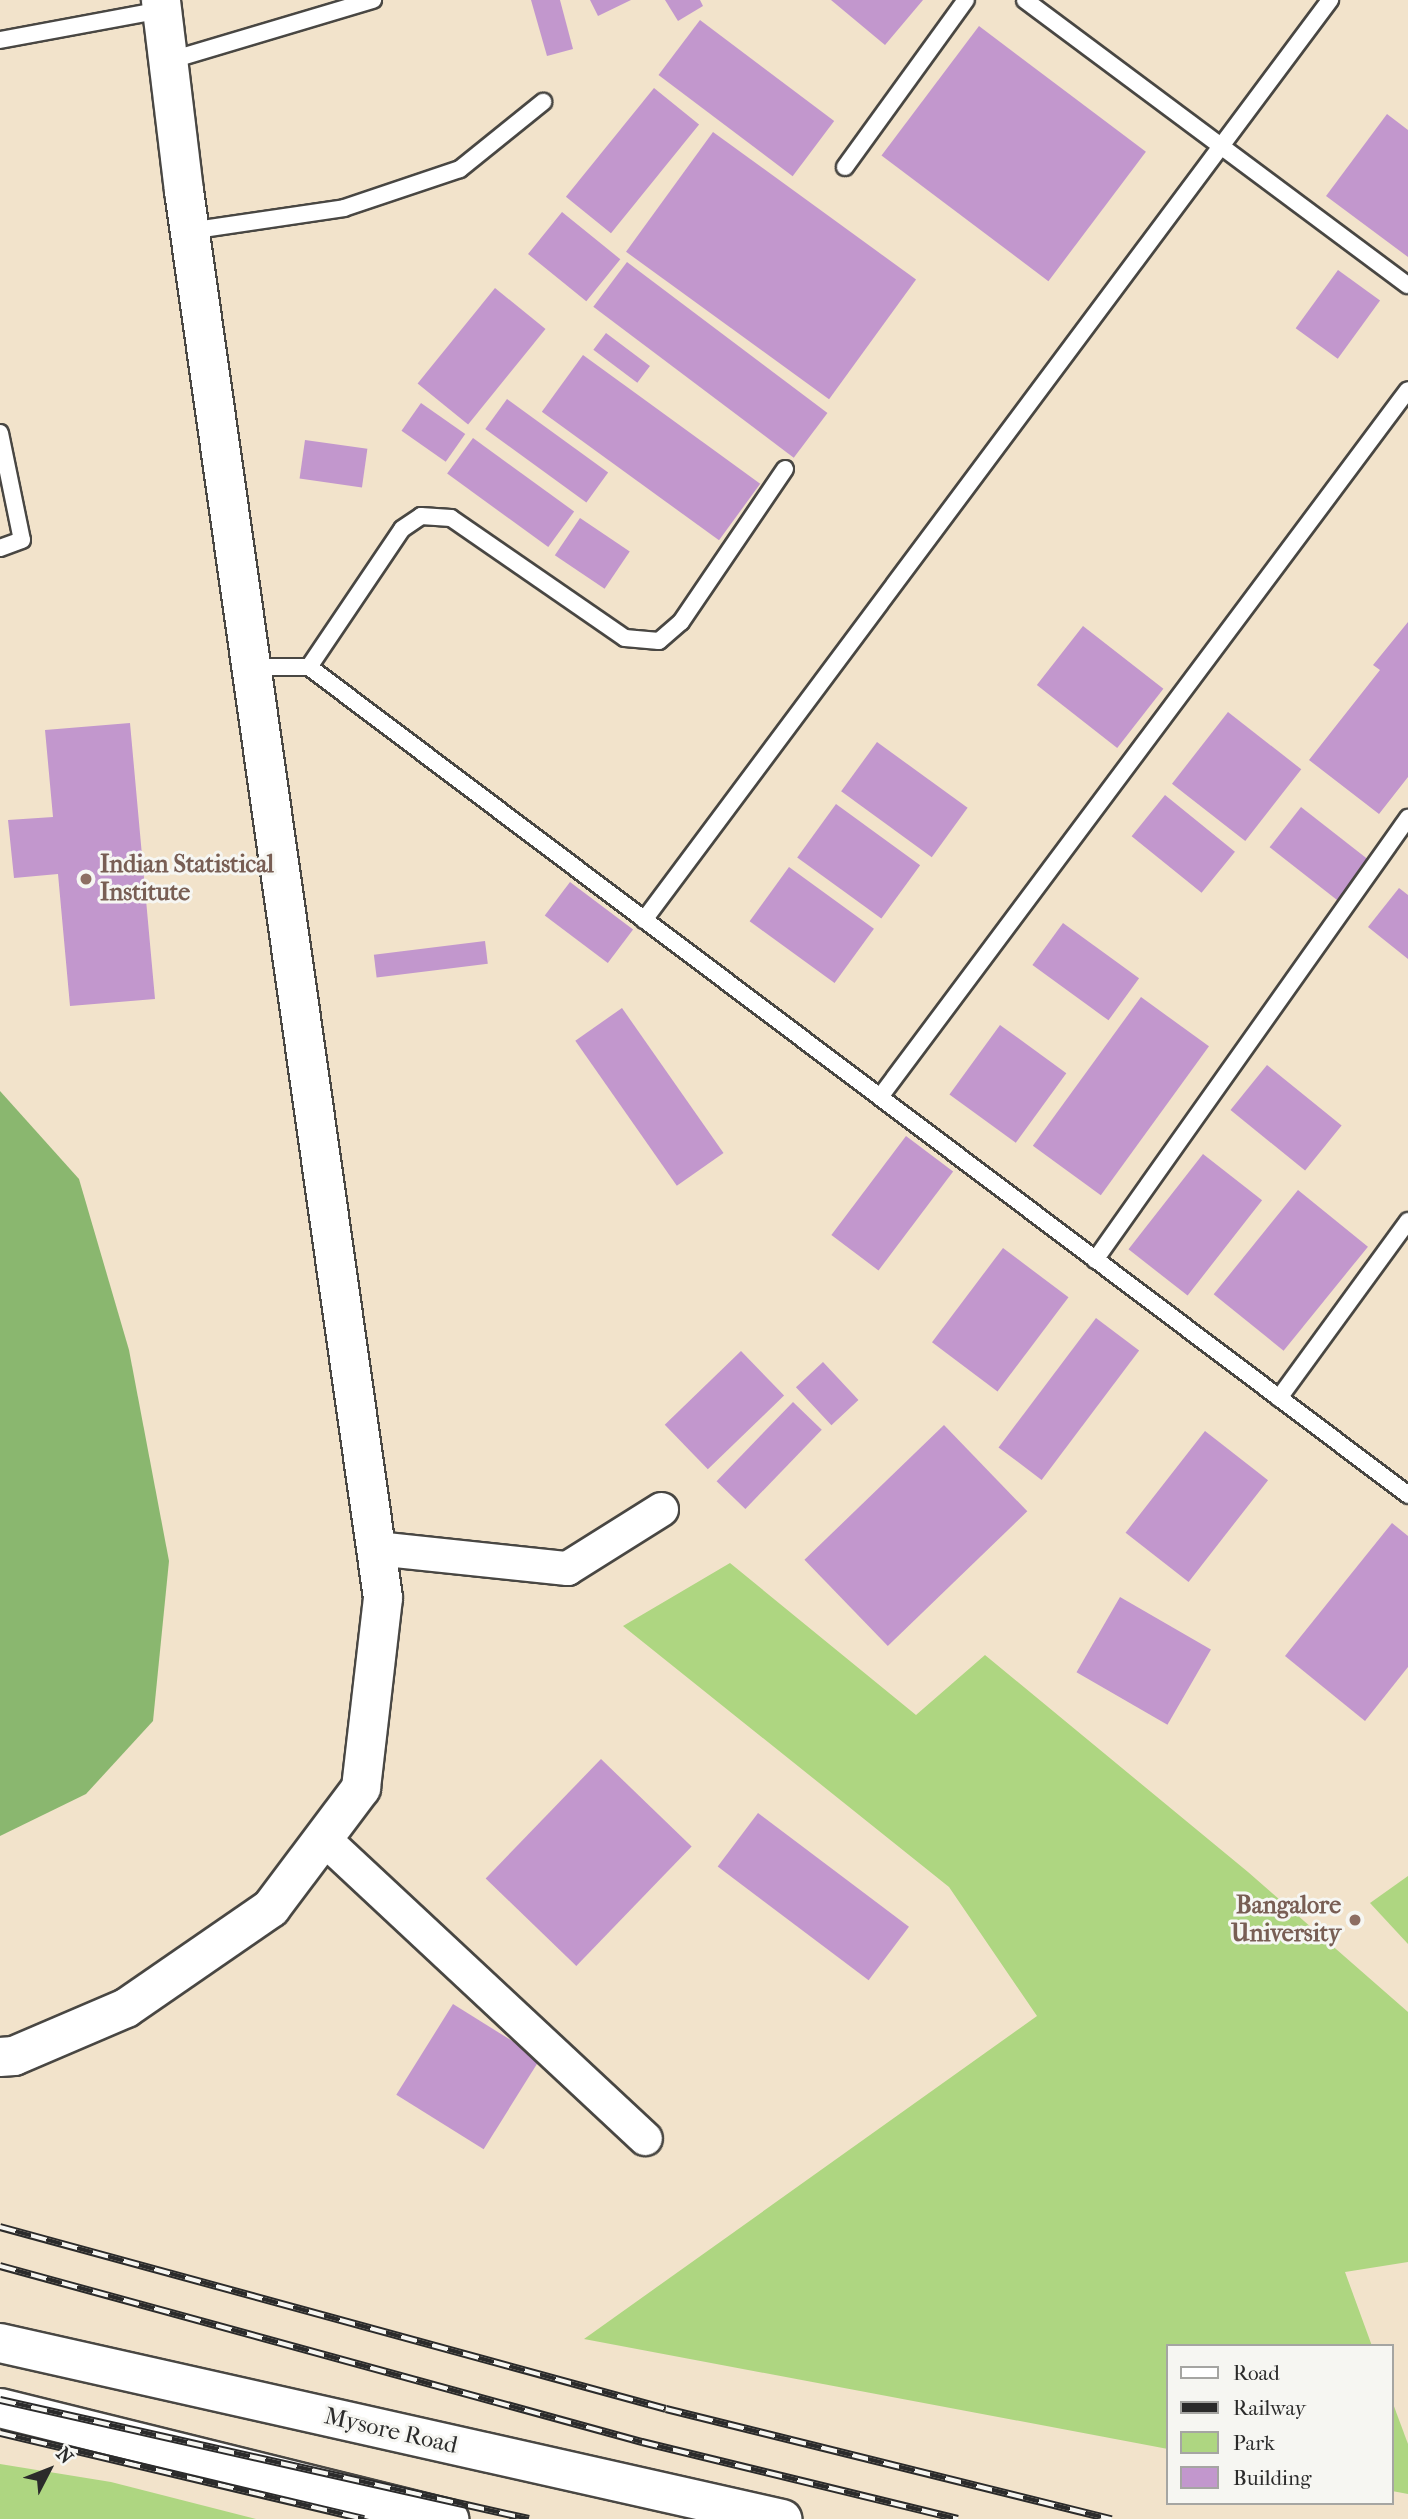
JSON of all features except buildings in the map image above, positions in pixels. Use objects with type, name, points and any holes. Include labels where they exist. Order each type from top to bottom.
[{"type":"main road","points":[[0,2057],[14,2056],[126,2008],[271,1908],[361,1788],[383,1598],[189,231],[162,5]]},
{"type":"main road","name":"Mysore Road","points":[[0,2343],[782,2519]]},
{"type":"main road","points":[[0,2408],[450,2519]]},
{"type":"street","points":[[376,1548],[567,1567],[661,1509]]},
{"type":"street","points":[[323,1838],[645,2138]]},
{"type":"lane","points":[[168,61],[373,0]]},
{"type":"lane","points":[[845,167],[966,0]]},
{"type":"lane","points":[[1026,0],[1408,285]]},
{"type":"lane","points":[[644,920],[1330,0]]},
{"type":"lane","points":[[0,40],[162,5]]},
{"type":"lane","points":[[189,231],[344,208],[460,169],[543,102]]},
{"type":"lane","points":[[880,1097],[1408,390]]},
{"type":"lane","points":[[0,433],[22,540],[0,548]]},
{"type":"lane","points":[[309,667],[402,529],[422,516],[451,518],[625,638],[659,641],[681,622],[785,469]]},
{"type":"lane","points":[[251,667],[309,667],[1408,1495]]},
{"type":"lane","points":[[1095,1260],[1408,818]]},
{"type":"lane","points":[[1279,1398],[1408,1221]]},
{"type":"green space","points":[[0,1091],[79,1179],[129,1350],[169,1561],[153,1721],[86,1794],[0,1836]]},
{"type":"green space","points":[[730,1563],[916,1715],[985,1655],[1248,1872],[1408,2012],[1408,2262],[1345,2272],[1371,2344],[1166,2344],[1166,2449],[584,2339],[1037,2016],[949,1887],[623,1626]]},
{"type":"green space","points":[[1408,1876],[1408,1944],[1370,1903]]},
{"type":"green space","points":[[1394,2406],[1408,2444],[1408,2494],[1394,2491]]},
{"type":"green space","points":[[0,2464],[111,2482],[256,2519],[0,2519]]},
{"type":"railway","points":[[0,2227],[666,2409],[1112,2519]]},
{"type":"railway","points":[[0,2266],[642,2442],[958,2519]]},
{"type":"railway","points":[[0,2400],[529,2519]]},
{"type":"railway","points":[[0,2433],[364,2519]]},
{"type":"place","name":"Indian Statistical Institute","points":[[86,879]]},
{"type":"place","name":"Bangalore University","points":[[1355,1920]]}]
